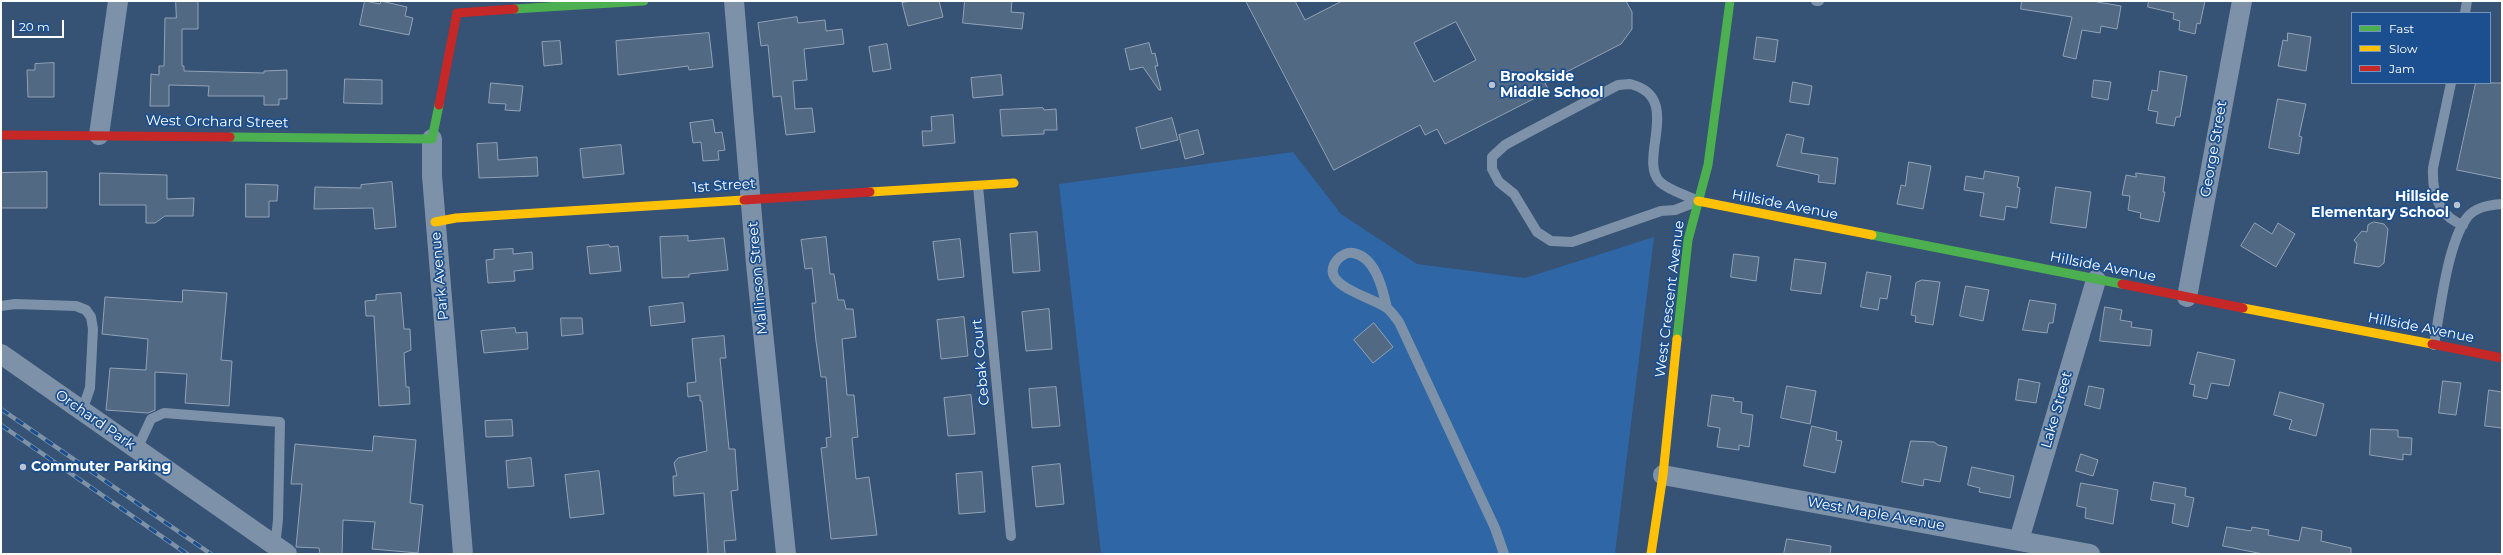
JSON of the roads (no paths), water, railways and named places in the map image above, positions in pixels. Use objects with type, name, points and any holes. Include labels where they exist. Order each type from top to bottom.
[{"type":"main road","points":[[458,7],[644,1]]},
{"type":"main road","name":"West Crescent Avenue","points":[[1651,554],[1663,475],[1688,240],[1708,165],[1730,1]]},
{"type":"main road","name":"Park Avenue","points":[[432,140],[458,7]]},
{"type":"main road","name":"West Orchard Street","points":[[1,135],[432,140]]},
{"type":"main road","name":"1st Street","points":[[436,222],[456,218],[751,198],[1014,183]]},
{"type":"main road","name":"Hillside Avenue","points":[[1698,201],[2096,280],[2187,296],[2502,358]]},
{"type":"street","points":[[99,135],[118,1]]},
{"type":"street","name":"Mallinson Street","points":[[734,1],[751,198],[786,554]]},
{"type":"street","name":"George Street","points":[[2187,296],[2242,1]]},
{"type":"street","name":"Park Avenue","points":[[432,140],[432,176],[463,554]]},
{"type":"street","name":"Lake Street","points":[[2019,540],[2096,280]]},
{"type":"street","name":"Orchard Park","points":[[1,354],[281,550]]},
{"type":"street","name":"West Maple Avenue","points":[[1663,475],[2090,554]]},
{"type":"lane","points":[[2465,12],[2467,1]]},
{"type":"lane","points":[[1630,84],[1642,87],[1651,97],[1657,114],[1657,135],[1653,157],[1653,170],[1659,181],[1670,188],[1698,201],[1678,209],[1661,211],[1572,242],[1550,241],[1537,232],[1514,194],[1499,182],[1492,169],[1492,157],[1505,145],[1527,133],[1618,85],[1630,84]]},
{"type":"lane","points":[[2451,84],[2433,168],[2432,182],[2436,201],[2442,210],[2463,225]]},
{"type":"lane","name":"Cebak Court","points":[[978,186],[1011,536]]},
{"type":"lane","points":[[2434,345],[2450,263],[2466,218],[2477,209],[2502,204]]},
{"type":"lane","points":[[1387,308],[1382,287],[1370,263],[1363,256],[1352,253],[1341,256],[1333,266],[1333,276],[1340,285],[1387,308],[1399,322],[1495,528],[1504,554]]},
{"type":"lane","points":[[1,306],[15,304],[76,306],[86,310],[91,317],[93,329],[90,388],[82,411]]},
{"type":"lane","points":[[137,449],[151,420],[164,413],[280,422],[278,520],[281,550]]},
{"type":"railway","points":[[1,409],[211,554]]},
{"type":"railway","points":[[1,425],[187,554]]},
{"type":"place","name":"Brookside Middle School","points":[[1492,85]]},
{"type":"place","name":"Hillside Elementary School","points":[[2457,205]]},
{"type":"place","name":"Commuter Parking","points":[[23,467]]}]
